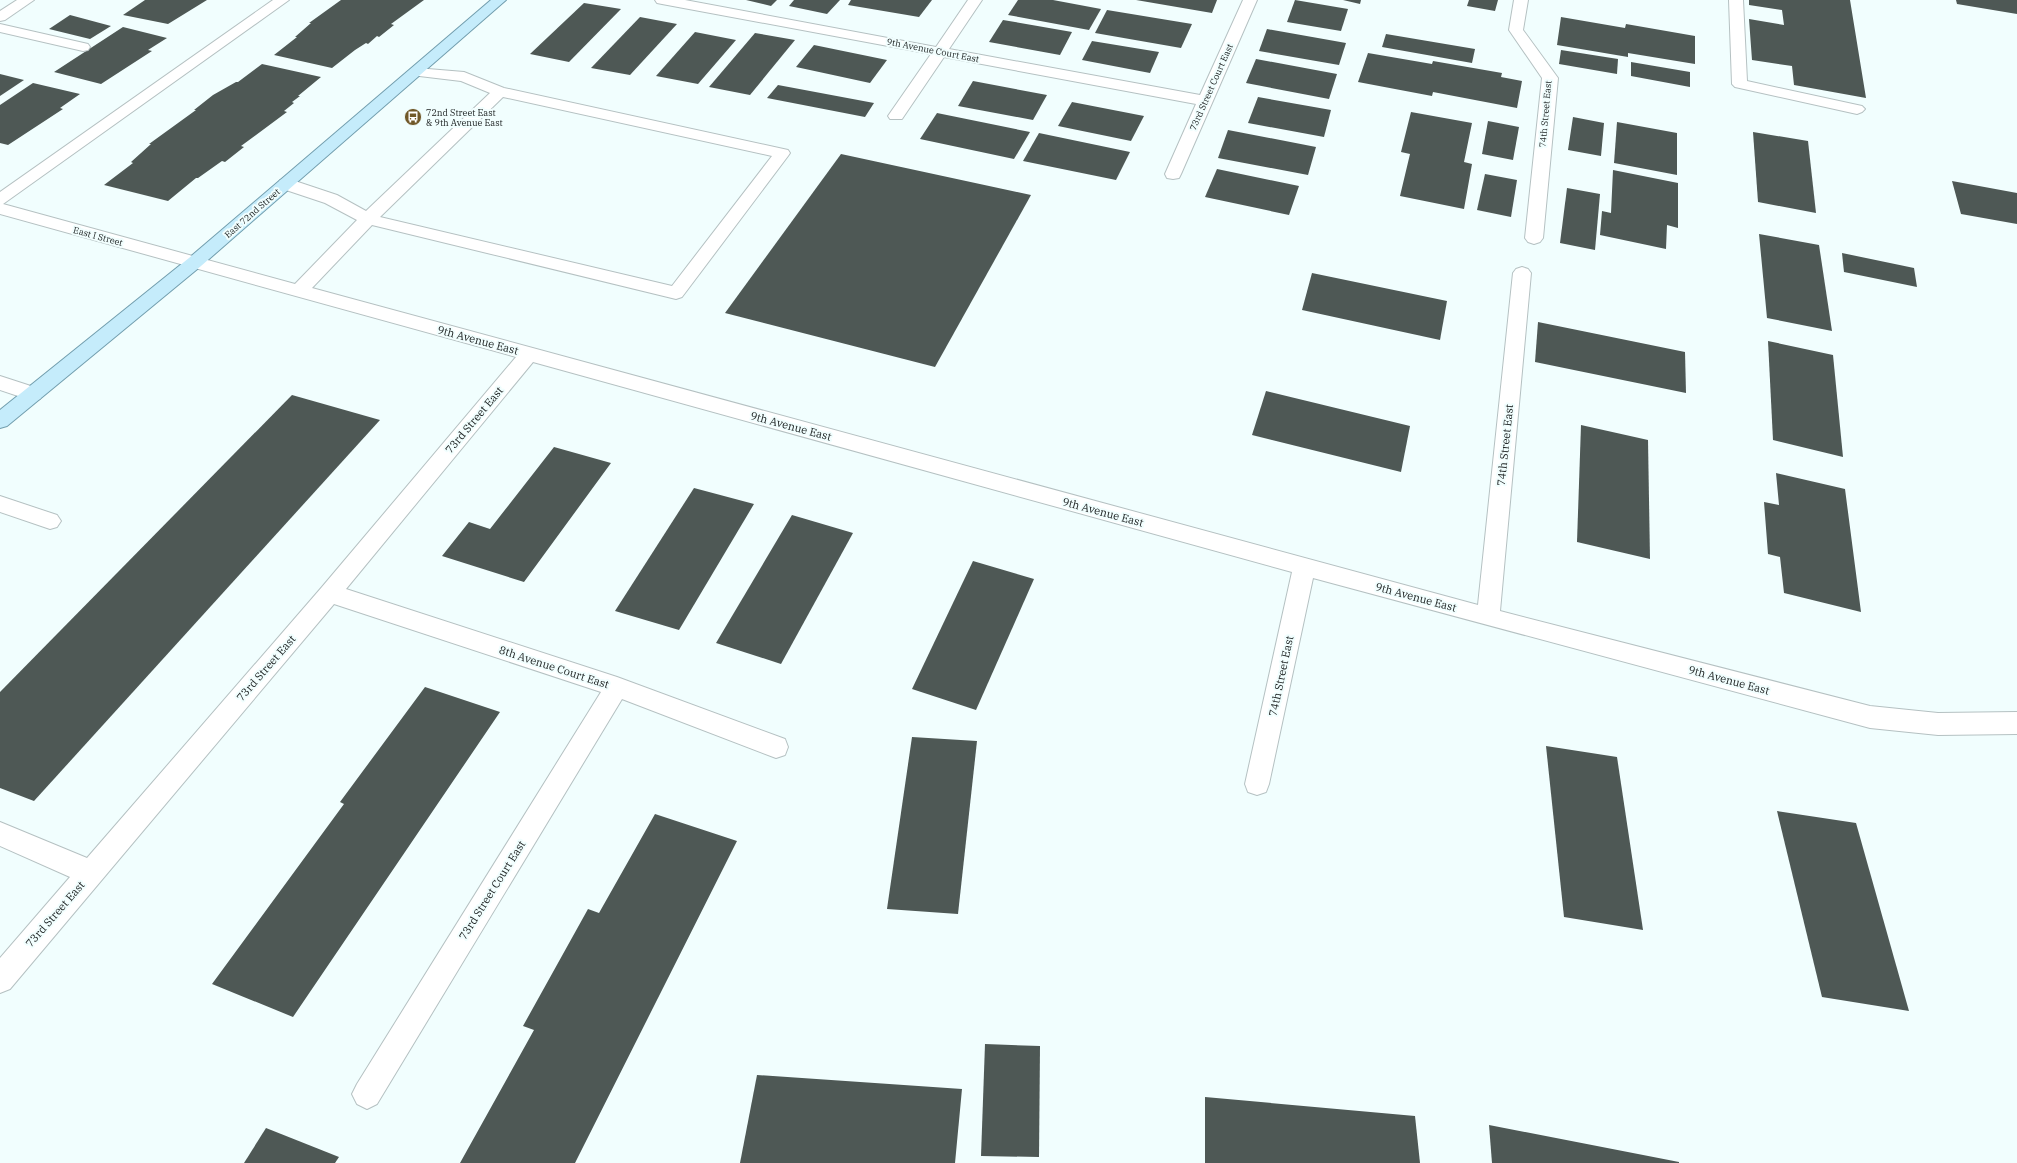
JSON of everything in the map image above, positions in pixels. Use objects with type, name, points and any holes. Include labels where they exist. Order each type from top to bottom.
[{"type":"main road","name":"East 72nd Street","points":[[0,421],[195,262],[499,0]]},
{"type":"street","points":[[0,17],[27,0]]},
{"type":"street","points":[[0,200],[282,0]]},
{"type":"street","name":"9th Avenue Court East","points":[[662,0],[1205,101]]},
{"type":"street","points":[[896,116],[975,0]]},
{"type":"street","name":"73rd Street Court East","points":[[1173,174],[1250,0]]},
{"type":"street","name":"74th Street East","points":[[1520,0],[1516,30],[1550,78],[1534,238]]},
{"type":"street","points":[[1736,0],[1740,84],[1856,109]]},
{"type":"street","points":[[0,28],[83,47]]},
{"type":"street","points":[[286,184],[331,199],[368,219],[676,293],[782,153],[500,92],[464,77],[416,72]]},
{"type":"street","points":[[298,291],[368,219],[500,92]]},
{"type":"street","name":"East I Street","points":[[0,209],[195,262]]},
{"type":"street","name":"9th Avenue East","points":[[195,262],[1488,617],[1870,717],[1938,724],[2017,723]]},
{"type":"street","name":"74th Street East","points":[[1488,617],[1522,273]]},
{"type":"street","name":"73rd Street East","points":[[0,979],[330,593],[529,354]]},
{"type":"street","points":[[0,383],[33,394]]},
{"type":"street","points":[[0,504],[50,521]]},
{"type":"street","name":"74th Street East","points":[[1257,784],[1304,567]]},
{"type":"street","name":"8th Avenue Court East","points":[[330,593],[617,687],[776,747]]},
{"type":"street","name":"73rd Street Court East","points":[[367,1094],[617,687]]},
{"type":"street","points":[[0,834],[91,873]]},
{"type":"building","points":[[145,0],[207,0],[168,24],[123,15]]},
{"type":"building","points":[[341,0],[424,0],[391,24],[394,25],[379,37],[377,36],[368,44],[366,43],[355,50],[332,68],[274,55],[297,37],[295,37],[311,23],[309,23]]},
{"type":"building","points":[[746,0],[777,0],[771,6]]},
{"type":"building","points":[[794,0],[840,0],[827,14],[789,6]]},
{"type":"building","points":[[851,0],[932,0],[919,17],[848,5]]},
{"type":"building","points":[[1018,0],[1053,0],[1101,9],[1089,30],[1008,15]]},
{"type":"building","points":[[1136,0],[1217,0],[1212,13]]},
{"type":"building","points":[[1295,0],[1348,9],[1341,31],[1287,22]]},
{"type":"building","points":[[1343,0],[1361,0],[1360,4]]},
{"type":"building","points":[[1469,0],[1498,0],[1495,11],[1467,6]]},
{"type":"building","points":[[1749,0],[1850,0],[1866,98],[1794,85],[1792,66],[1752,60],[1749,19],[1784,25],[1782,10],[1749,5]]},
{"type":"building","points":[[1956,0],[2017,0],[2017,14],[1957,4]]},
{"type":"building","points":[[584,3],[621,9],[569,62],[530,54]]},
{"type":"building","points":[[1107,10],[1192,24],[1181,48],[1095,33]]},
{"type":"building","points":[[70,15],[111,26],[90,39],[49,29]]},
{"type":"building","points":[[640,17],[677,24],[630,75],[591,68]]},
{"type":"building","points":[[1561,17],[1625,28],[1626,24],[1695,36],[1695,64],[1628,53],[1628,57],[1557,45]]},
{"type":"building","points":[[1003,20],[1072,32],[1060,55],[989,42]]},
{"type":"building","points":[[123,27],[167,38],[148,50],[152,51],[101,84],[54,72]]},
{"type":"building","points":[[1267,29],[1346,43],[1339,65],[1259,51]]},
{"type":"building","points":[[695,32],[736,40],[698,84],[656,76]]},
{"type":"building","points":[[755,33],[795,40],[750,95],[709,87]]},
{"type":"building","points":[[1386,34],[1475,49],[1472,63],[1382,47]]},
{"type":"building","points":[[1092,41],[1159,52],[1150,73],[1082,60]]},
{"type":"building","points":[[814,45],[887,60],[870,83],[796,67]]},
{"type":"building","points":[[1561,50],[1618,59],[1617,74],[1559,64]]},
{"type":"building","points":[[1368,53],[1432,64],[1433,61],[1502,73],[1501,77],[1522,81],[1517,108],[1433,92],[1432,96],[1358,82]]},
{"type":"building","points":[[1256,59],[1337,74],[1329,99],[1246,83]]},
{"type":"building","points":[[1631,62],[1690,72],[1690,87],[1631,76]]},
{"type":"building","points":[[262,64],[321,77],[292,102],[294,103],[284,111],[287,112],[241,146],[244,147],[225,162],[222,161],[196,178],[168,201],[104,185],[133,163],[131,162],[151,144],[149,144],[196,110],[194,110],[213,95],[238,82]]},
{"type":"building","points":[[0,74],[24,80],[0,96]]},
{"type":"building","points":[[973,81],[1047,95],[1033,120],[958,106]]},
{"type":"building","points":[[33,83],[80,94],[60,108],[63,109],[8,145],[0,143],[0,105]]},
{"type":"building","points":[[778,85],[874,103],[865,117],[767,98]]},
{"type":"building","points":[[1258,97],[1331,110],[1324,137],[1248,123]]},
{"type":"building","points":[[1072,102],[1144,116],[1131,141],[1058,126]]},
{"type":"building","points":[[1411,112],[1472,123],[1464,162],[1472,164],[1464,209],[1400,196],[1410,154],[1401,152]]},
{"type":"building","points":[[937,113],[1030,132],[1014,159],[920,139]]},
{"type":"building","points":[[1573,117],[1604,123],[1601,156],[1568,150]]},
{"type":"building","points":[[1488,121],[1519,127],[1513,160],[1482,154]]},
{"type":"building","points":[[1617,122],[1677,133],[1677,175],[1614,163]]},
{"type":"building","points":[[1228,130],[1316,147],[1308,175],[1218,158]]},
{"type":"building","points":[[1753,132],[1808,141],[1816,213],[1758,202]]},
{"type":"building","points":[[1039,133],[1130,152],[1116,180],[1023,161]]},
{"type":"building","points":[[841,154],[1031,195],[935,367],[725,313]]},
{"type":"building","points":[[1217,169],[1299,186],[1289,215],[1205,197]]},
{"type":"building","points":[[1613,170],[1678,183],[1678,228],[1667,225],[1666,249],[1600,235],[1602,211],[1611,213]]},
{"type":"building","points":[[1485,174],[1517,180],[1511,217],[1477,210]]},
{"type":"building","points":[[1952,181],[2017,193],[2017,224],[1961,214]]},
{"type":"building","points":[[1567,188],[1600,194],[1595,250],[1560,243]]},
{"type":"building","points":[[1759,234],[1819,245],[1832,331],[1767,318]]},
{"type":"building","points":[[1842,253],[1914,268],[1917,287],[1844,272]]},
{"type":"building","points":[[1312,273],[1447,301],[1440,340],[1302,310]]},
{"type":"building","points":[[1538,322],[1685,352],[1686,393],[1535,362]]},
{"type":"building","points":[[1768,341],[1833,355],[1843,457],[1773,440]]},
{"type":"building","points":[[1266,391],[1410,426],[1401,472],[1252,435]]},
{"type":"building","points":[[292,395],[380,420],[34,801],[0,788],[0,692]]},
{"type":"building","points":[[1581,425],[1648,440],[1650,559],[1577,542]]},
{"type":"building","points":[[554,447],[611,463],[524,582],[442,556],[469,522],[490,529]]},
{"type":"building","points":[[1776,473],[1845,489],[1861,612],[1784,593],[1780,557],[1768,554],[1764,502],[1779,505]]},
{"type":"building","points":[[694,488],[754,504],[679,630],[615,611]]},
{"type":"building","points":[[792,515],[853,533],[781,664],[716,643]]},
{"type":"building","points":[[973,561],[1034,579],[976,710],[912,689]]},
{"type":"building","points":[[425,687],[500,712],[293,1017],[212,984],[344,804],[340,802]]},
{"type":"building","points":[[912,737],[977,741],[958,914],[887,909]]},
{"type":"building","points":[[1546,746],[1617,757],[1643,930],[1564,917]]},
{"type":"building","points":[[1777,811],[1856,823],[1909,1011],[1822,997]]},
{"type":"building","points":[[655,814],[737,841],[575,1163],[460,1163],[534,1030],[523,1026],[588,909],[599,913]]},
{"type":"building","points":[[985,1044],[1040,1046],[1039,1157],[981,1156]]},
{"type":"building","points":[[757,1075],[962,1089],[955,1163],[740,1163]]},
{"type":"building","points":[[1205,1097],[1415,1116],[1420,1163],[1205,1163]]},
{"type":"building","points":[[1489,1125],[1679,1162],[1679,1163],[1492,1163]]},
{"type":"building","points":[[266,1128],[339,1157],[335,1163],[244,1163]]},
{"type":"place","name":"72nd Street East & 9th Avenue East","points":[[413,117]]}]
